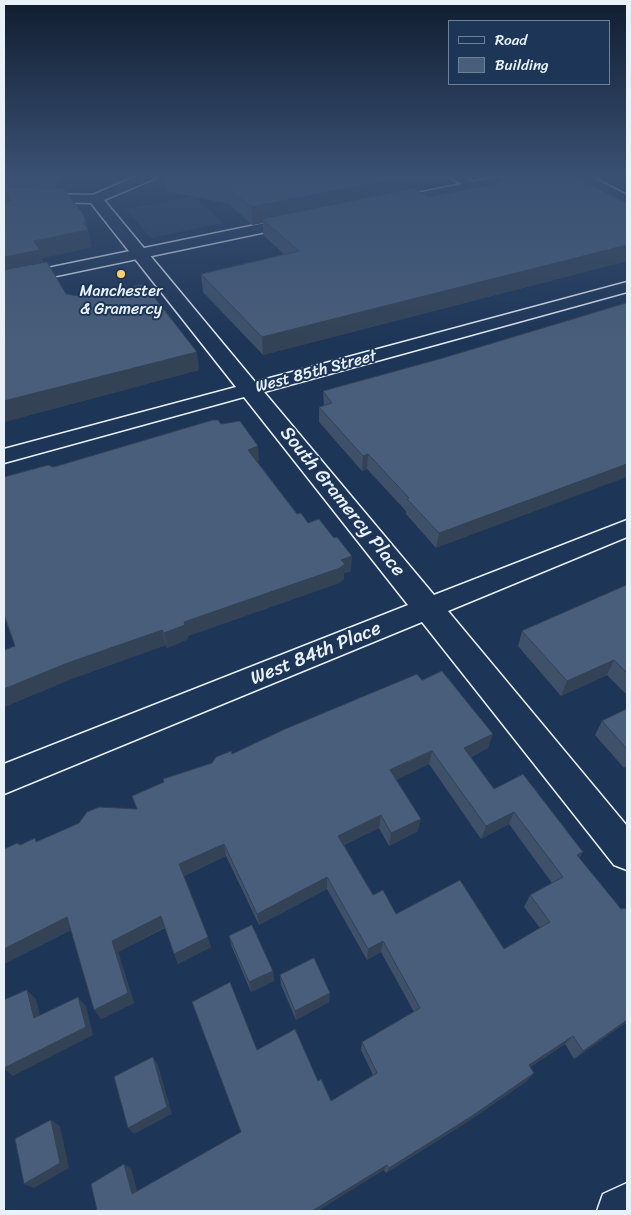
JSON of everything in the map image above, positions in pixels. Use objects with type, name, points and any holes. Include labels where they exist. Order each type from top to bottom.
[{"type":"street","name":"South Gramercy Place","points":[[122,232],[627,853]]},
{"type":"street","points":[[4,282],[247,232]]},
{"type":"street","name":"West 85th Street","points":[[4,456],[627,287]]},
{"type":"street","name":"West 84th Place","points":[[4,780],[627,528]]},
{"type":"street","points":[[620,1211],[627,1206]]},
{"type":"shaded area","points":[[146,232],[181,232],[151,238]]},
{"type":"building","points":[[4,232],[80,232],[34,241],[40,250],[4,257]]},
{"type":"building","points":[[277,232],[627,232],[627,245],[262,337],[201,274],[299,251]]},
{"type":"building","points":[[47,262],[66,294],[85,297],[144,284],[197,352],[4,401],[4,270]]},
{"type":"building","points":[[627,303],[627,464],[439,533],[368,454],[363,456],[319,407],[332,403],[323,391],[443,358]]},
{"type":"building","points":[[218,420],[221,424],[240,421],[258,446],[248,450],[297,514],[301,513],[308,523],[319,519],[352,556],[341,560],[345,564],[340,568],[184,622],[185,625],[164,633],[162,630],[65,664],[4,689],[4,650],[15,646],[4,614],[4,477],[48,465],[53,467]]},
{"type":"building","points":[[627,585],[627,673],[614,660],[567,681],[522,631]]},
{"type":"building","points":[[442,671],[493,734],[464,748],[494,789],[523,774],[583,852],[577,855],[621,909],[625,908],[627,911],[627,1020],[583,1051],[573,1036],[529,1065],[534,1073],[472,1116],[389,1168],[387,1165],[312,1211],[95,1211],[97,1210],[91,1184],[124,1164],[132,1194],[241,1132],[192,1002],[230,982],[257,1050],[295,1029],[318,1081],[321,1079],[331,1101],[377,1073],[362,1042],[420,1008],[383,941],[368,949],[327,877],[257,914],[224,844],[179,864],[208,937],[174,954],[161,916],[112,941],[128,993],[94,1010],[67,917],[4,949],[4,849],[17,843],[20,845],[35,838],[36,842],[79,823],[87,812],[99,807],[137,809],[132,796],[164,782],[163,779],[212,763],[216,757],[231,751],[232,754],[285,729],[417,674],[422,680]],"holes":[[[432,751],[486,826],[514,812],[563,877],[530,895],[550,922],[504,949],[460,880],[396,914],[383,890],[373,895],[338,836],[381,815],[391,833],[421,819],[390,770]]]},
{"type":"building","points":[[627,709],[627,749],[602,721]]},
{"type":"building","points":[[252,925],[273,971],[249,982],[229,936]]},
{"type":"building","points":[[314,958],[330,993],[295,1011],[280,975]]},
{"type":"building","points":[[27,990],[34,1018],[78,997],[86,1027],[4,1068],[4,1000]]},
{"type":"building","points":[[153,1057],[167,1107],[128,1128],[114,1077]]},
{"type":"building","points":[[51,1120],[60,1163],[24,1184],[15,1139]]},
{"type":"place","name":"Manchester & Gramercy","points":[[121,274]]}]
